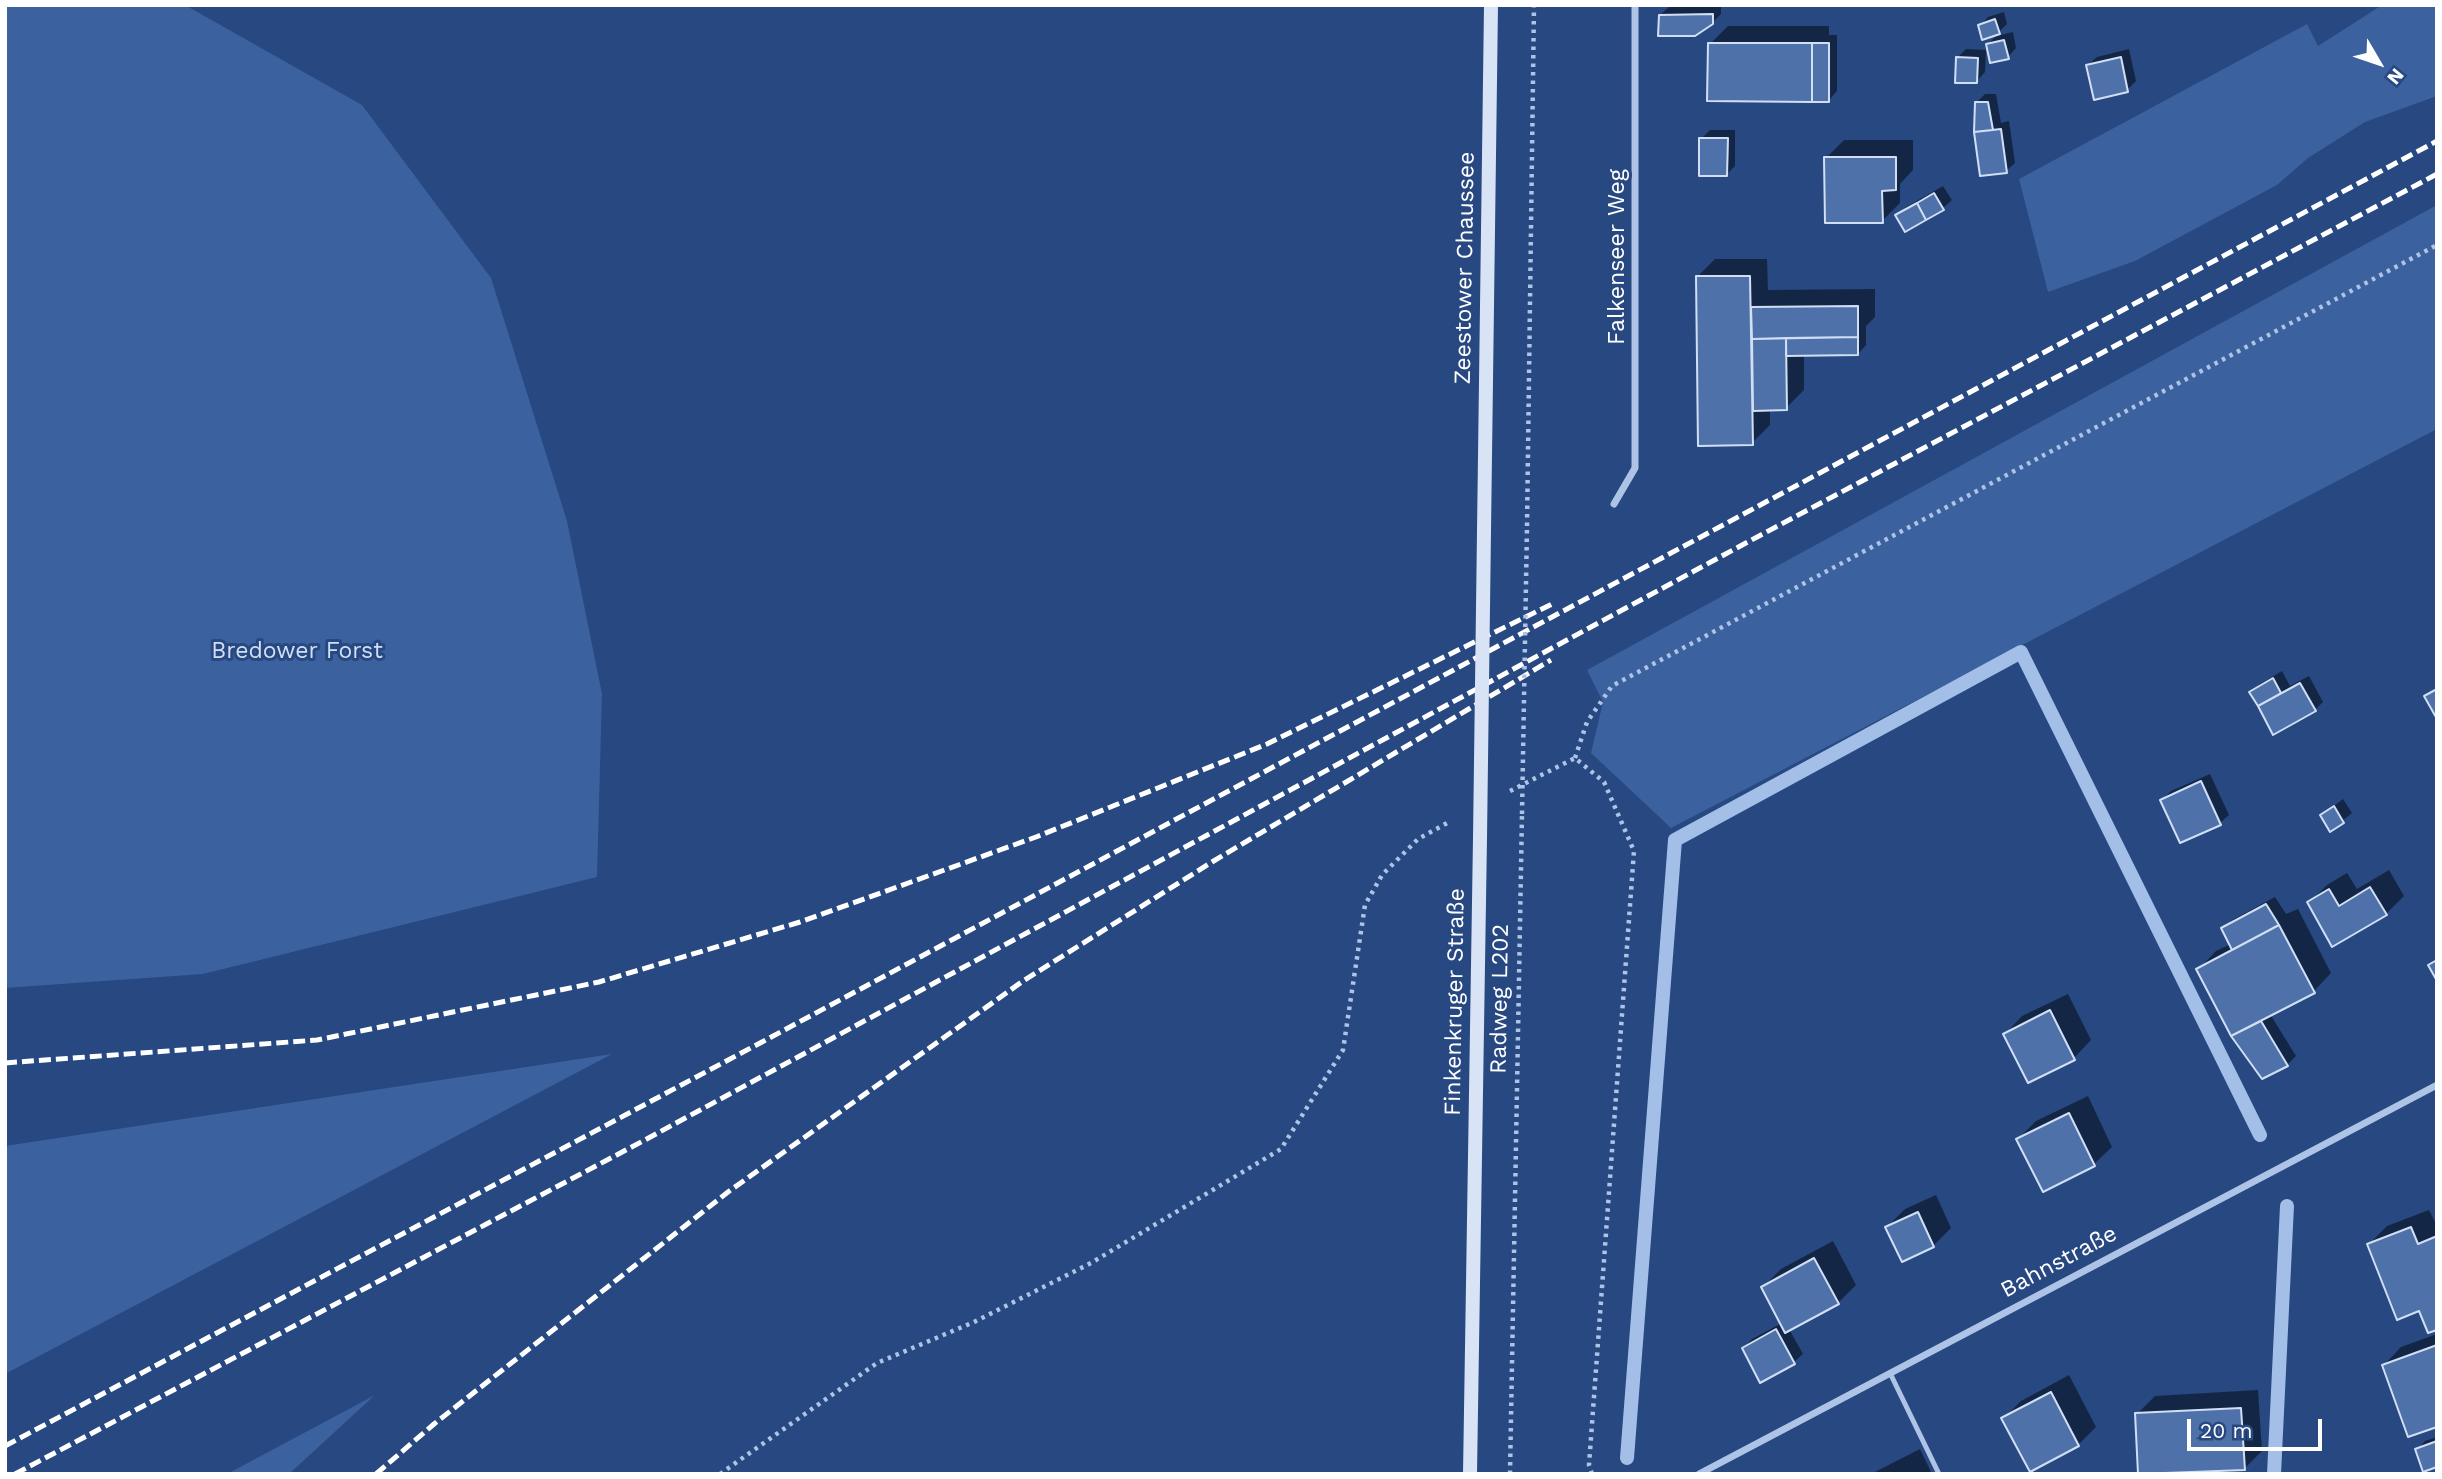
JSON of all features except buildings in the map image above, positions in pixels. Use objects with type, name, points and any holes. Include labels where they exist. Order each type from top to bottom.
[{"type":"main road","name":"Zeestower Chaussee","points":[[1484,531],[1491,5]]},
{"type":"main road","name":"Finkenkruger Straße","points":[[1470,1474],[1484,531]]},
{"type":"street","name":"Falkenseer Weg","points":[[1614,504],[1635,468],[1635,5]]},
{"type":"street","name":"Bahnstraße","points":[[1699,1474],[2437,1085]]},
{"type":"lane","points":[[1890,1373],[1939,1474]]},
{"type":"path","name":"Radweg L202","points":[[1510,1474],[1534,5]]},
{"type":"path","points":[[1502,795],[1575,758],[1587,722],[1612,686],[2437,245]]},
{"type":"path","points":[[1575,758],[1604,782],[1634,851],[1589,1465],[1592,1474]]},
{"type":"path","points":[[720,1474],[877,1363],[974,1322],[1091,1263],[1281,1149],[1343,1050],[1365,905],[1382,875],[1418,839],[1454,820]]},
{"type":"green space","name":"Bredower Forst","points":[[5,5],[185,5],[362,105],[491,278],[567,521],[602,694],[597,877],[203,974],[5,988]]},
{"type":"green space","points":[[2382,5],[2437,5],[2437,96],[2365,122],[2308,158],[2277,185],[2135,261],[2048,292],[2019,179],[2307,24],[2318,46]]},
{"type":"green space","points":[[2437,205],[2437,429],[1671,828],[1591,753],[1603,702],[1587,670]]},
{"type":"green space","points":[[612,1054],[5,1374],[5,1146]]},
{"type":"green space","points":[[375,1395],[289,1474],[227,1474]]},
{"type":"waterway","points":[[1627,1458],[1675,840],[2021,652],[2260,1135]]},
{"type":"waterway","points":[[2274,1474],[2287,1206]]},
{"type":"railway","points":[[5,1446],[2437,141]]},
{"type":"railway","points":[[15,1474],[643,1141],[1744,544],[2437,174]]},
{"type":"railway","points":[[5,1063],[317,1040],[599,982],[800,922],[1036,837],[1267,744],[1554,603]]},
{"type":"railway","points":[[376,1474],[434,1424],[728,1192],[1023,981],[1212,862],[1551,660]]}]
